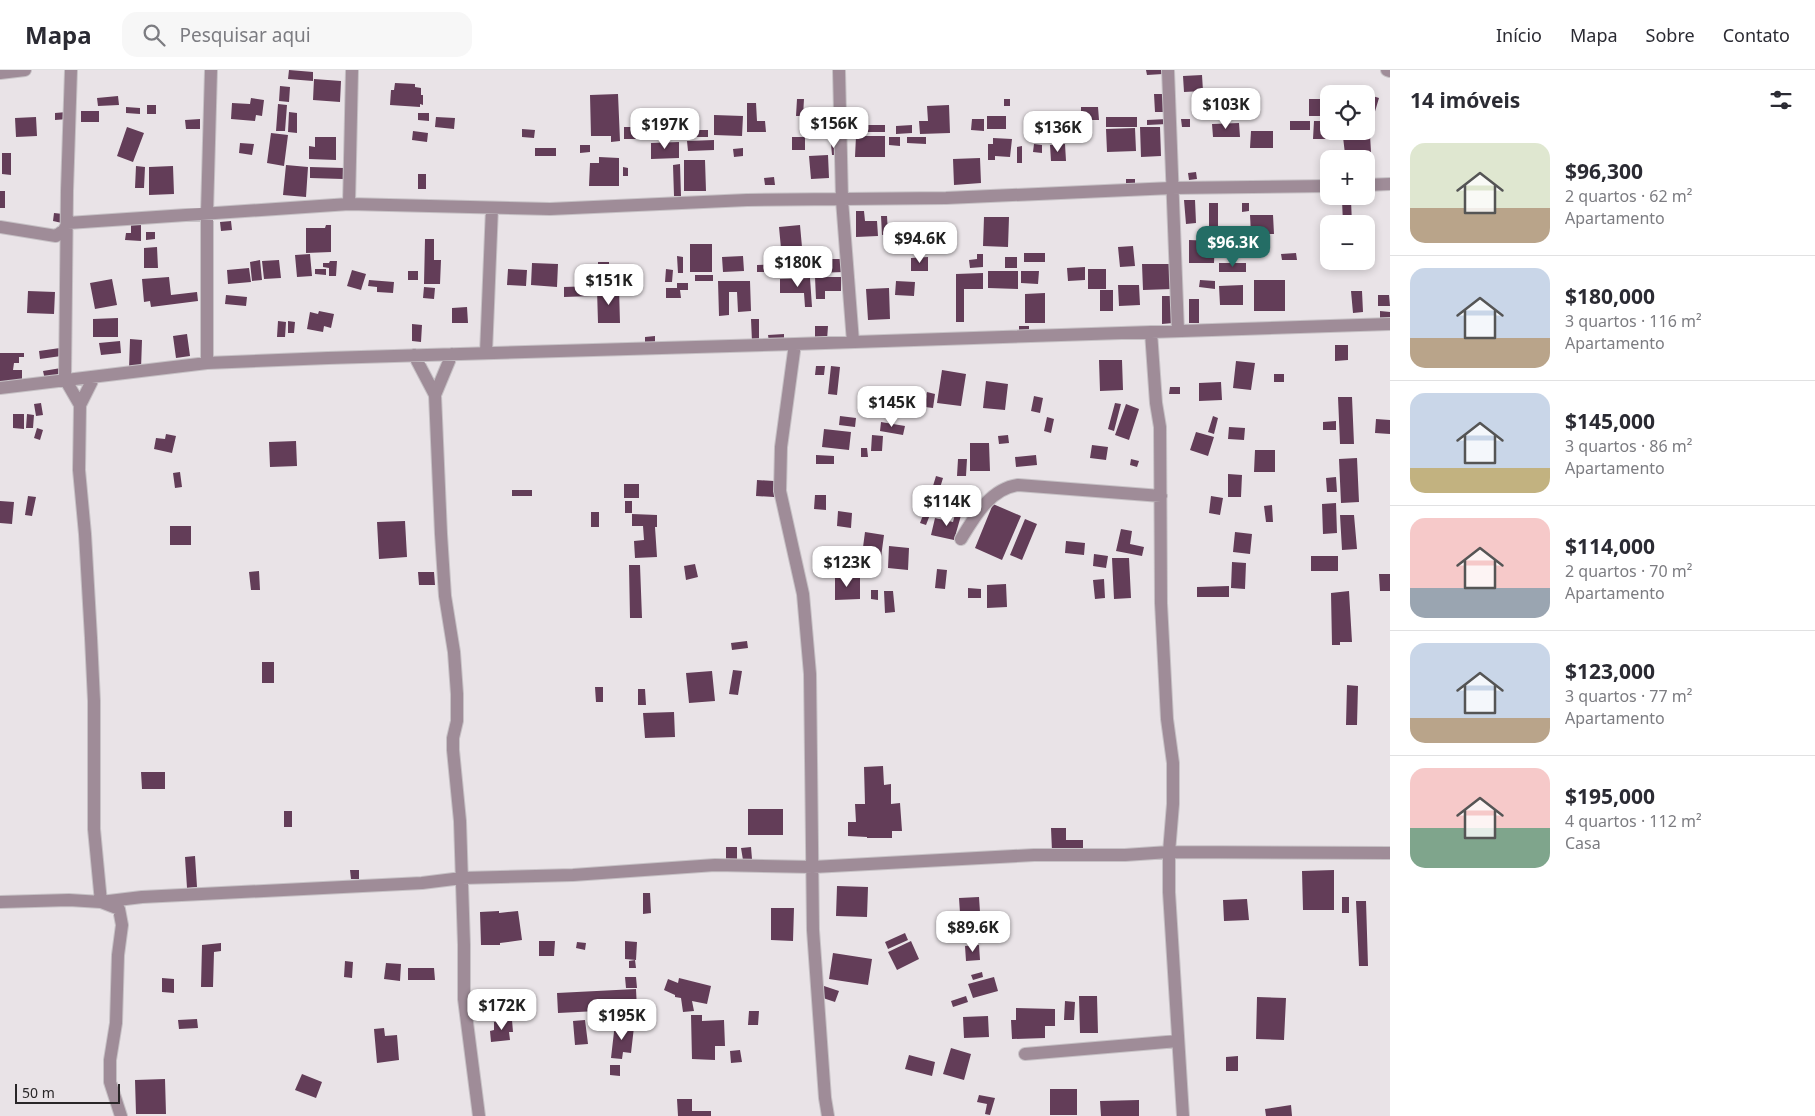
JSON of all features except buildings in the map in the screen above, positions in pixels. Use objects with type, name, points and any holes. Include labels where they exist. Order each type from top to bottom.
[{"type":"street","points":[[0,73],[19,70]]},
{"type":"street","points":[[71,70],[65,379],[80,405]]},
{"type":"street","points":[[207,363],[207,212],[211,70]]},
{"type":"street","points":[[349,204],[352,70]]},
{"type":"street","points":[[839,70],[842,200],[854,342]]},
{"type":"street","points":[[1168,70],[1178,331]]},
{"type":"street","points":[[1375,185],[1390,184]]},
{"type":"street","points":[[68,223],[207,212],[349,204],[550,208],[747,200],[842,200],[1077,194],[1172,188],[1320,186]]},
{"type":"street","points":[[486,353],[492,208]]},
{"type":"street","points":[[0,227],[56,236],[64,230],[68,223]]},
{"type":"street","points":[[0,388],[207,363],[1390,324]]},
{"type":"street","points":[[1151,332],[1156,403],[1160,427],[1162,612],[1167,719],[1173,763],[1169,892],[1183,1116]]},
{"type":"street","points":[[795,344],[781,447],[780,491],[803,594],[808,633],[813,930],[825,1098],[828,1116]]},
{"type":"street","points":[[435,395],[452,354]]},
{"type":"street","points":[[414,355],[435,395],[445,596],[454,652],[457,694],[457,721],[453,750],[460,821],[464,999],[479,1116]]},
{"type":"street","points":[[94,377],[80,405],[79,470],[86,534],[94,701],[94,829],[100,902]]},
{"type":"street","points":[[961,538],[986,504],[1008,486],[1018,485],[1161,496]]},
{"type":"street","points":[[0,902],[69,900],[100,902],[142,897],[422,883],[462,878],[573,875],[715,865],[813,867],[1034,855],[1126,855],[1169,852],[1390,853]]},
{"type":"street","points":[[100,902],[119,909],[122,925],[118,955],[116,1022],[110,1070],[110,1082],[121,1116]]},
{"type":"street","points":[[1025,1054],[1178,1041]]}]
